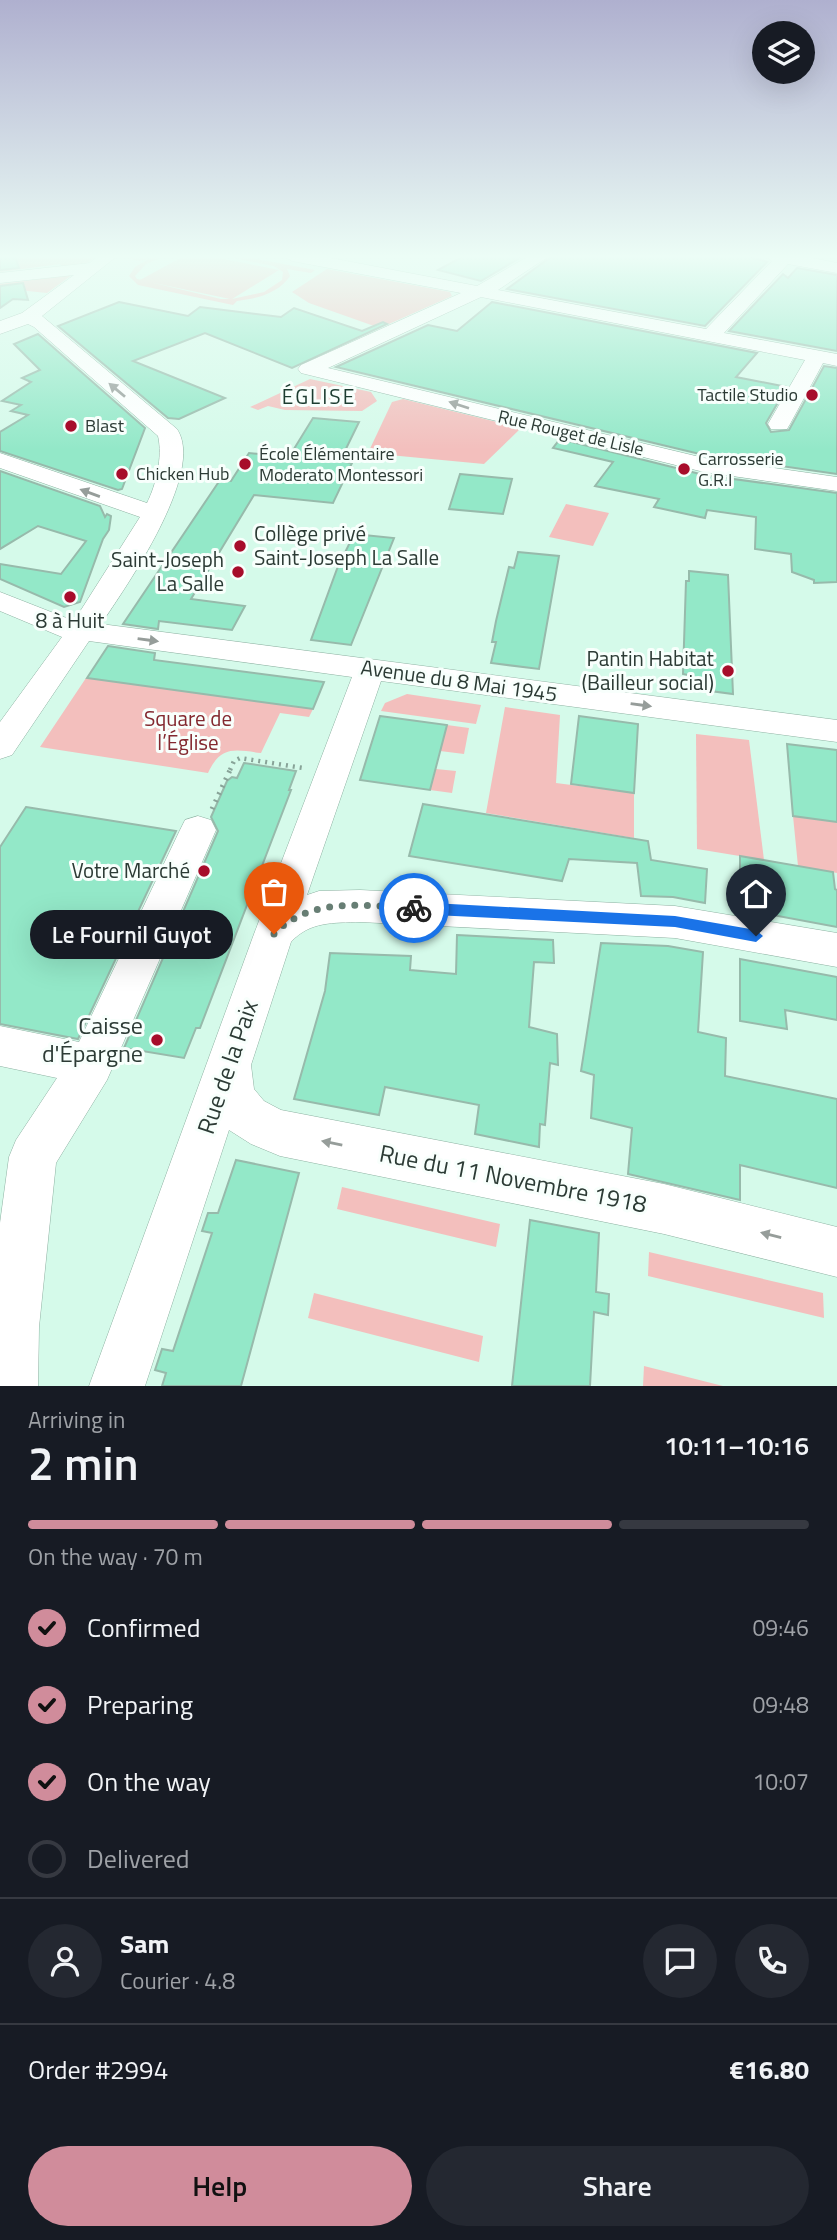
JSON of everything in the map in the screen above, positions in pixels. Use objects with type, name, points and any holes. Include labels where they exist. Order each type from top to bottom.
[{"type":"street","points":[[0,328],[19,321]]},
{"type":"street","points":[[0,747],[115,581],[155,514],[166,490],[172,446],[169,434],[36,321]]},
{"type":"street","name":"Rue Rouget de Lisle","points":[[416,321],[308,369],[704,465],[837,484]]},
{"type":"street","points":[[630,321],[827,358],[779,424]]},
{"type":"street","points":[[710,336],[723,321]]},
{"type":"street","points":[[0,460],[155,514]]},
{"type":"street","name":"Avenue du 8 Mai 1945","points":[[0,601],[51,623],[81,631],[837,731]]},
{"type":"street","name":"Rue de la Paix","points":[[117,1386],[274,934],[370,669]]},
{"type":"street","points":[[10,1386],[6,1338],[33,1157],[91,1065],[198,830]]},
{"type":"street","points":[[274,934],[306,911],[319,907],[360,906],[675,922],[837,950]]},
{"type":"street","points":[[0,1046],[91,1065]]},
{"type":"street","name":"Rue du 11 Novembre 1918","points":[[229,1065],[232,1098],[239,1108],[248,1119],[280,1133],[664,1209],[837,1252]]},
{"type":"path","points":[[198,830],[204,827],[234,761],[240,758],[333,772]]},
{"type":"green space","points":[[359,321],[396,321],[389,324],[382,322],[374,326]]},
{"type":"green space","points":[[310,379],[371,392],[377,401],[362,411],[285,410],[268,406],[258,410],[250,407]]},
{"type":"green space","points":[[403,399],[521,428],[484,464],[368,453],[392,402]]},
{"type":"green space","points":[[566,504],[609,513],[593,546],[549,537]]},
{"type":"green space","name":"Square de l’Église","points":[[86,678],[313,709],[309,717],[280,713],[261,753],[230,751],[218,758],[208,773],[40,747]]},
{"type":"green space","points":[[407,694],[481,705],[476,724],[381,711],[385,703]]},
{"type":"green space","points":[[505,707],[560,715],[556,783],[634,793],[634,838],[486,813]]},
{"type":"green space","points":[[447,725],[469,728],[464,754],[440,751]]},
{"type":"green space","points":[[696,734],[749,740],[764,860],[697,849]]},
{"type":"green space","points":[[436,769],[456,771],[452,793],[430,790]]},
{"type":"green space","points":[[793,816],[837,822],[837,873],[798,866]]},
{"type":"green space","points":[[342,1187],[500,1224],[496,1247],[337,1209]]},
{"type":"green space","points":[[649,1252],[823,1293],[824,1318],[648,1276]]},
{"type":"green space","points":[[314,1293],[483,1336],[479,1362],[308,1318]]},
{"type":"green space","points":[[644,1366],[723,1386],[643,1386]]},
{"type":"building","points":[[72,321],[331,321],[362,331],[383,322],[387,324],[292,368],[205,333],[133,361],[225,398],[179,419],[168,418],[58,326]]},
{"type":"building","points":[[469,321],[589,321],[757,353],[736,377],[787,387],[766,423],[771,432],[789,430],[824,366],[837,368],[837,474],[704,455],[336,367],[428,325],[457,331]]},
{"type":"building","points":[[677,321],[710,321],[705,326]]},
{"type":"building","points":[[739,321],[837,321],[837,351],[729,331]]},
{"type":"building","points":[[38,334],[145,428],[122,489],[118,490],[0,451],[0,432],[28,415],[11,411],[21,405],[2,401],[31,382],[22,378],[40,370],[14,344]]},
{"type":"building","points":[[313,418],[359,422],[340,461],[352,463],[333,503],[254,495],[191,599],[245,606],[232,630],[159,621],[158,629],[123,624],[220,480],[231,481],[249,453],[289,457]]},
{"type":"building","points":[[560,439],[704,475],[837,493],[837,582],[814,583],[814,580],[792,572],[791,554],[755,549],[756,517],[707,510],[705,518],[654,507],[659,499],[595,486],[613,462],[553,448]]},
{"type":"building","points":[[0,471],[100,506],[105,517],[107,514],[111,516],[109,530],[103,539],[80,602],[64,607],[0,579],[0,564],[61,574],[86,541],[38,526],[0,549]]},
{"type":"building","points":[[460,474],[512,479],[503,514],[449,509]]},
{"type":"building","points":[[354,534],[394,538],[351,645],[311,640],[337,569]]},
{"type":"building","points":[[518,552],[559,556],[539,669],[491,663],[496,642],[492,642],[509,567],[514,568]]},
{"type":"building","points":[[689,571],[728,575],[733,694],[688,688],[688,675],[683,674],[686,581],[689,581]]},
{"type":"building","points":[[108,646],[155,653],[154,660],[324,682],[313,709],[87,678]]},
{"type":"building","points":[[380,716],[447,725],[430,790],[360,780]]},
{"type":"building","points":[[579,716],[638,724],[634,793],[571,784]]},
{"type":"building","points":[[787,744],[837,750],[837,822],[793,816]]},
{"type":"building","points":[[244,763],[296,771],[200,1028],[196,1028],[184,1058],[124,1048],[218,831],[211,817],[227,781],[232,777],[237,778]]},
{"type":"building","points":[[423,804],[648,841],[651,860],[707,869],[705,903],[673,897],[641,896],[637,863],[569,859],[562,881],[409,856]]},
{"type":"building","points":[[26,807],[176,831],[78,1039],[0,1024],[0,847]]},
{"type":"building","points":[[740,856],[833,872],[837,890],[837,927],[740,909]]},
{"type":"building","points":[[457,935],[553,940],[554,963],[534,962],[529,1027],[557,1034],[558,1065],[550,1063],[545,1125],[540,1124],[539,1147],[475,1134],[479,1105],[385,1087],[379,1115],[294,1099],[325,991],[330,953],[411,956],[410,970],[456,974]]},
{"type":"building","points":[[601,943],[668,946],[703,952],[698,1032],[726,1038],[725,1076],[837,1099],[837,1188],[740,1165],[740,1200],[628,1174],[632,1128],[591,1118],[594,1075],[581,1071]]},
{"type":"building","points":[[740,959],[837,977],[837,1020],[785,1010],[787,1029],[740,1021]]},
{"type":"building","points":[[236,1160],[299,1173],[241,1386],[162,1386],[166,1373],[155,1370],[162,1349],[173,1351],[212,1233],[202,1231],[208,1213],[218,1213]]},
{"type":"building","points":[[530,1220],[599,1233],[596,1292],[609,1294],[608,1315],[594,1312],[590,1386],[512,1386]]},
{"type":"way so far","points":[[274,934],[294,917],[319,907],[414,908]]},
{"type":"place","name":"Tactile Studio","points":[[812,395]]},
{"type":"place","name":"Blast","points":[[71,426]]},
{"type":"place","name":"École Élémentaire Moderato Montessori","points":[[245,464]]},
{"type":"place","name":"Carrosserie G.R.I","points":[[684,469]]},
{"type":"place","name":"Chicken Hub","points":[[122,474]]},
{"type":"place","name":"Collège privé Saint-Joseph La Salle","points":[[240,546]]},
{"type":"place","name":"Saint-Joseph La Salle","points":[[238,572]]},
{"type":"place","name":"8 à Huit","points":[[70,597]]},
{"type":"place","name":"Pantin Habitat (Bailleur social)","points":[[728,671]]},
{"type":"place","name":"Votre Marché","points":[[204,871]]},
{"type":"place","name":"Le Fournil Guyot","points":[[274,934]]},
{"type":"place","name":"Caisse d'Épargne","points":[[157,1040]]},
{"type":"district","name":"ÉGLISE","points":[[319,397]]},
{"type":"route","points":[[414,908],[675,922],[756,936]]}]
